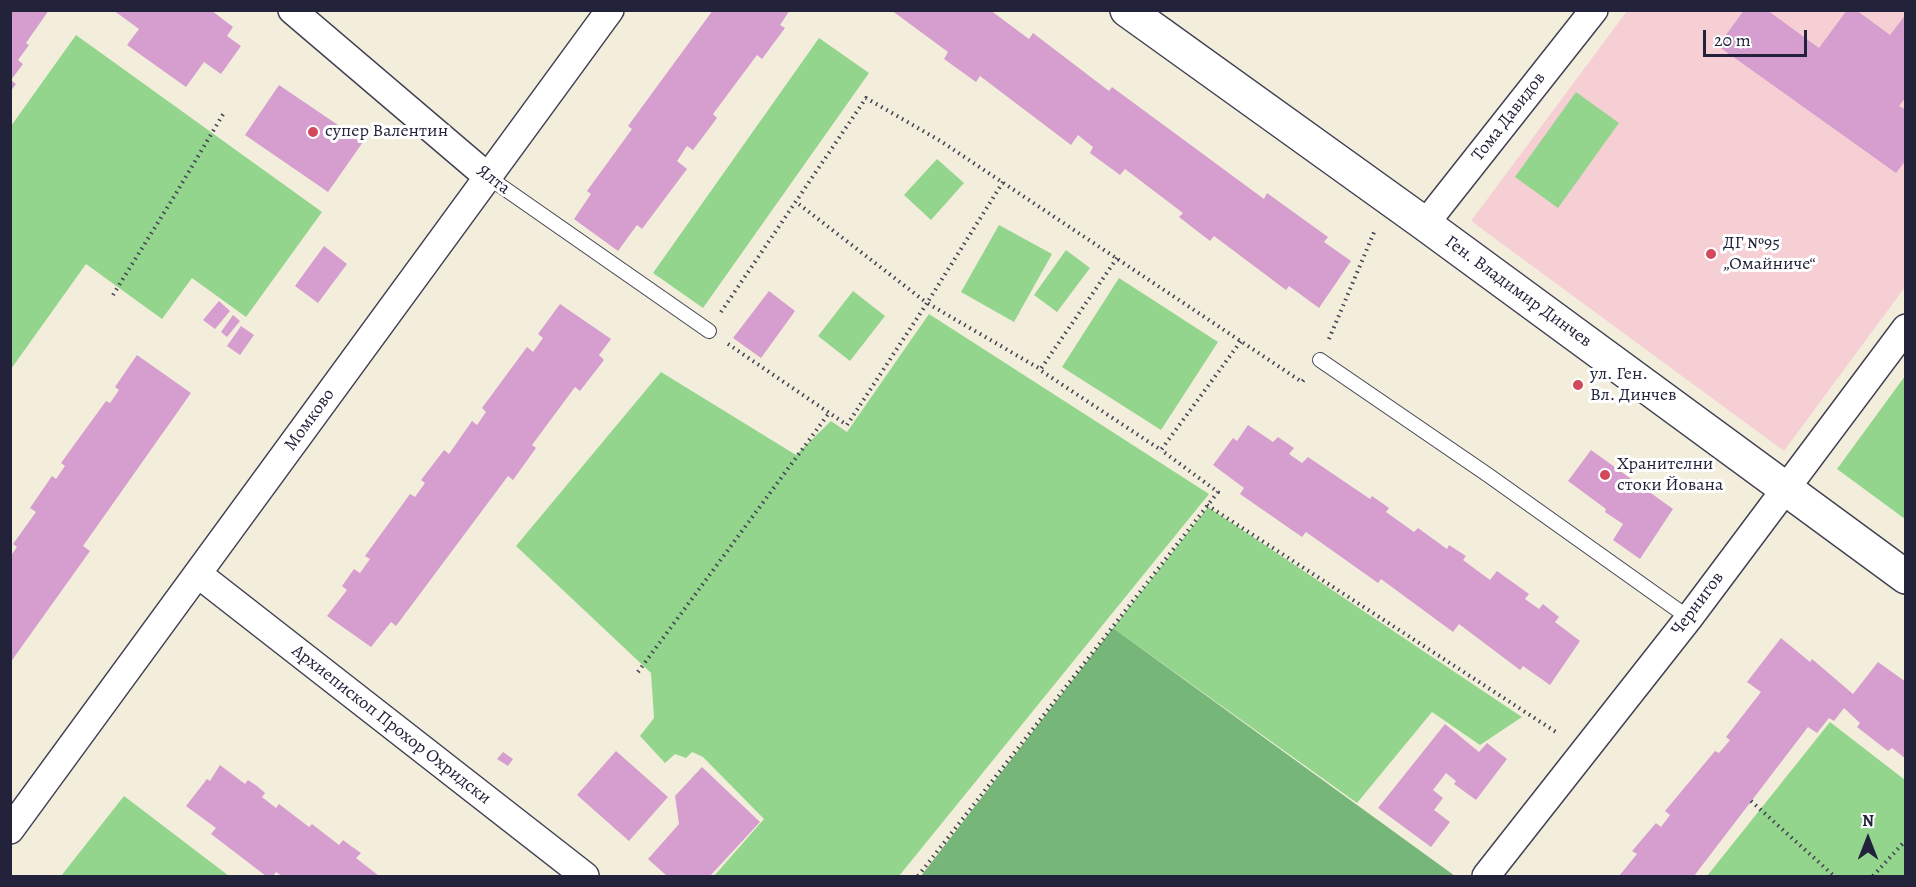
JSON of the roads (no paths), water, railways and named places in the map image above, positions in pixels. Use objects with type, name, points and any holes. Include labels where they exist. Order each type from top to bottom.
[{"type":"street","name":"Ялта","points":[[292,10],[488,177]]},
{"type":"street","name":"Момково","points":[[10,830],[610,10]]},
{"type":"street","name":"Ген. Владимир Динчев","points":[[1127,10],[1425,224],[1905,577]]},
{"type":"street","name":"Тома Давидов","points":[[1425,224],[1594,10]]},
{"type":"street","name":"Чернигов","points":[[1486,876],[1689,618],[1905,328]]},
{"type":"street","name":"Архиепископ Прохор Охридски","points":[[198,574],[585,876]]},
{"type":"lane","name":"Ялта","points":[[488,177],[709,331]]},
{"type":"lane","points":[[1320,360],[1488,475],[1689,618]]},
{"type":"place","name":"супер Валентин","points":[[313,132]]},
{"type":"place","name":"ДГ №95 „Омайниче“","points":[[1711,254]]},
{"type":"place","name":"ул. Ген. Вл. Динчев","points":[[1578,385]]},
{"type":"place","name":"Хранителни стоки Йована","points":[[1605,475]]}]
